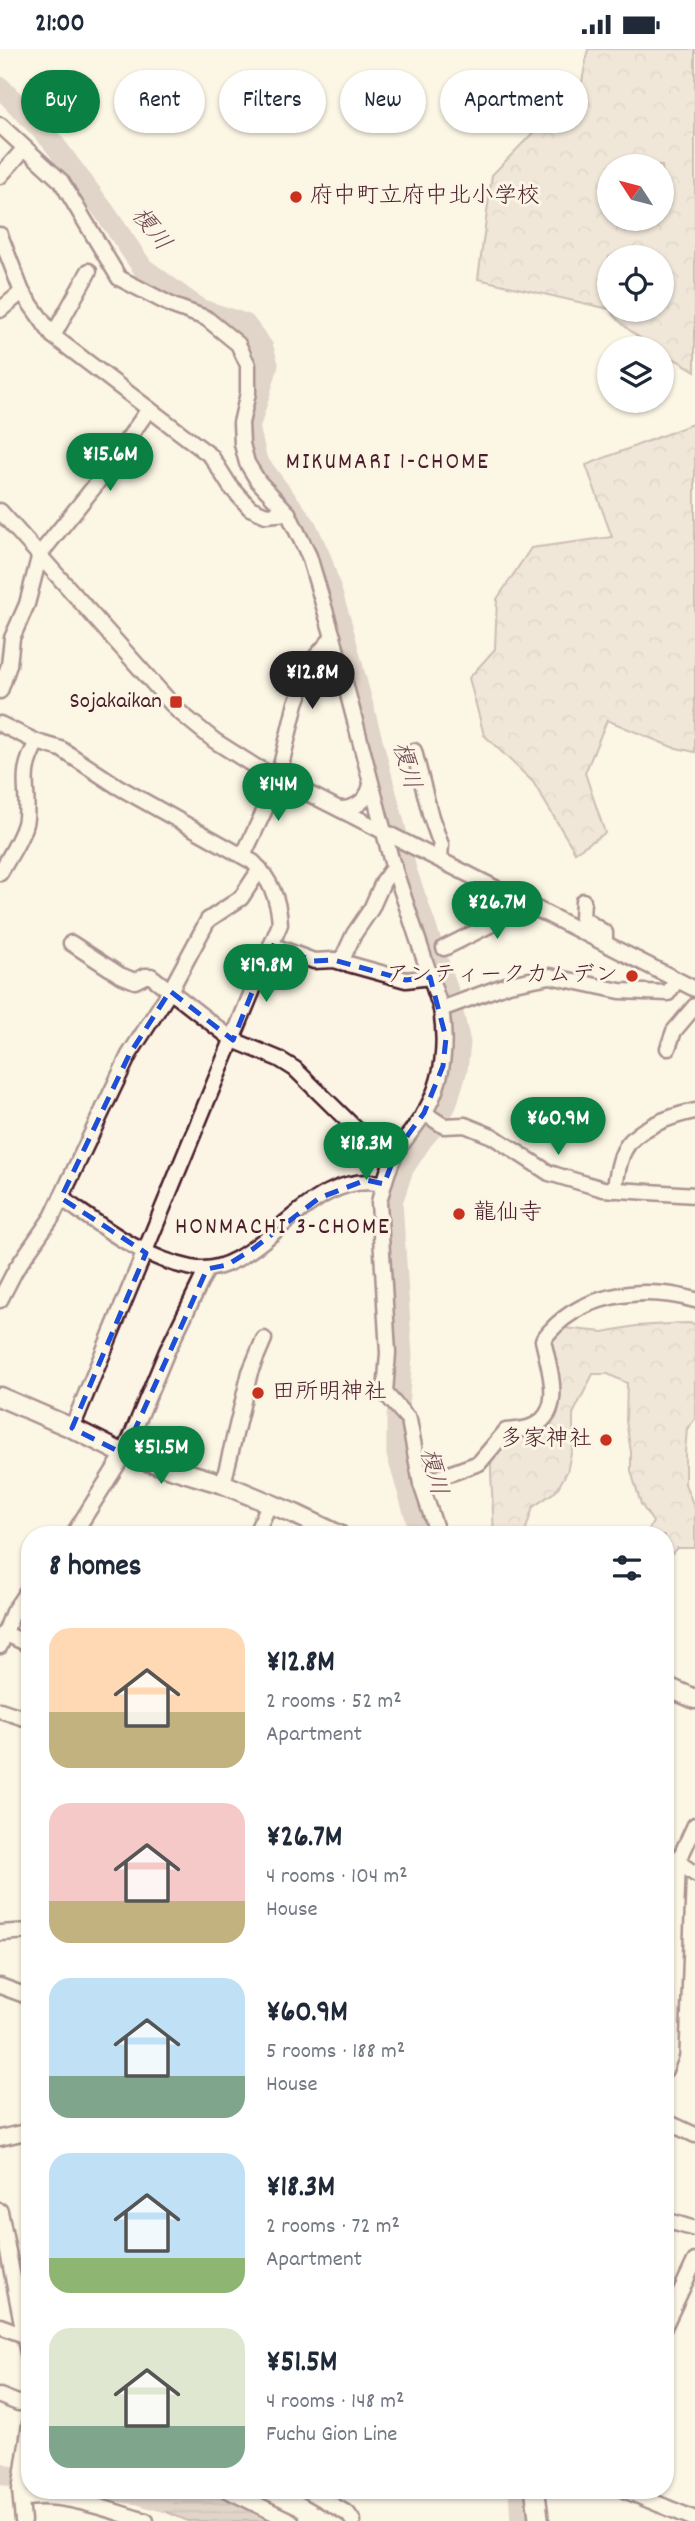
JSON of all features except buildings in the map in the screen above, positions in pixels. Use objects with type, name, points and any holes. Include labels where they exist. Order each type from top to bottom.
[{"type":"main road","points":[[0,1397],[124,1454],[223,1484],[320,1526]]},
{"type":"main road","points":[[674,1689],[694,1696]]},
{"type":"main road","points":[[536,2499],[539,2521]]},
{"type":"street","points":[[0,125],[61,181],[119,278],[173,306],[206,318],[237,344],[248,365],[248,393],[241,423],[242,444],[247,463],[258,481],[288,513],[309,556],[394,866],[441,1009],[446,1038],[443,1066],[435,1092],[425,1113],[397,1150],[379,1202],[388,1353],[385,1393],[409,1420],[421,1484],[435,1526]]},
{"type":"street","points":[[0,176],[24,149]]},
{"type":"street","points":[[0,235],[22,292],[54,336],[211,456],[230,486],[250,508],[266,515],[288,513]]},
{"type":"street","points":[[54,336],[89,271]]},
{"type":"street","points":[[0,310],[22,292]]},
{"type":"street","points":[[0,691],[9,665],[12,638],[27,604],[40,554],[94,487],[149,409]]},
{"type":"street","points":[[0,511],[177,710],[215,741],[278,777],[695,989]]},
{"type":"street","points":[[243,856],[278,777],[296,703],[313,660],[332,637]]},
{"type":"street","points":[[0,724],[37,742],[61,749],[117,786],[243,856],[260,869],[279,903],[280,924],[72,1428]]},
{"type":"street","points":[[0,873],[26,820],[24,781],[28,759],[37,742]]},
{"type":"street","points":[[414,751],[441,845],[440,859]]},
{"type":"street","points":[[340,809],[351,808],[360,803],[368,795],[371,784]]},
{"type":"street","points":[[341,963],[354,934],[394,866]]},
{"type":"street","points":[[0,1300],[16,1269],[52,1217],[129,1055],[170,991],[208,920],[241,898],[260,869]]},
{"type":"street","points":[[444,949],[494,923],[508,894]]},
{"type":"street","points":[[583,901],[582,918],[605,933],[605,943]]},
{"type":"street","points":[[71,943],[120,975],[135,981],[145,976],[151,977],[233,1040],[279,1059],[295,1069],[357,1130],[397,1150]]},
{"type":"street","points":[[271,945],[313,961],[334,960],[407,980],[430,977]]},
{"type":"street","points":[[441,1009],[509,984],[550,976],[620,991],[668,993],[677,979]]},
{"type":"street","points":[[668,1048],[674,1031],[695,1006]]},
{"type":"street","points":[[614,1190],[624,1152],[633,1139],[648,1128],[695,1111]]},
{"type":"street","points":[[425,1113],[444,1126],[465,1125],[492,1136],[549,1173],[603,1189],[695,1195]]},
{"type":"street","points":[[61,1198],[131,1247],[192,1268],[207,1269],[227,1265],[253,1249],[292,1215],[319,1198],[366,1180],[384,1184]]},
{"type":"street","points":[[79,1526],[124,1454],[172,1340],[207,1269]]},
{"type":"street","points":[[421,1484],[479,1463],[506,1431],[529,1428],[545,1417],[553,1403],[553,1391],[543,1340],[566,1318],[593,1301],[623,1294],[677,1295],[695,1300]]},
{"type":"street","points":[[223,1484],[246,1385],[264,1339]]},
{"type":"street","points":[[259,1526],[270,1503]]},
{"type":"street","points":[[21,1600],[2,1639],[21,1644]]},
{"type":"street","points":[[0,1710],[21,1717]]},
{"type":"street","points":[[674,1958],[678,1862],[695,1825]]},
{"type":"street","points":[[674,1859],[695,1874]]},
{"type":"street","points":[[0,1933],[21,1932]]},
{"type":"street","points":[[0,1986],[21,1994]]},
{"type":"street","points":[[674,2125],[695,2135]]},
{"type":"street","points":[[0,2139],[21,2133]]},
{"type":"street","points":[[0,2211],[21,2320]]},
{"type":"street","points":[[674,2223],[695,2229]]},
{"type":"street","points":[[674,2306],[695,2261]]},
{"type":"street","points":[[0,2326],[21,2334]]},
{"type":"street","points":[[0,2396],[21,2403]]},
{"type":"street","points":[[63,2499],[146,2521]]},
{"type":"street","points":[[246,2499],[291,2521]]},
{"type":"street","points":[[322,2499],[348,2514],[353,2521]]},
{"type":"street","points":[[646,2499],[695,2519]]},
{"type":"highlighted area","points":[[271,945],[314,961],[334,960],[406,980],[430,977],[446,1038],[443,1066],[424,1113],[397,1150],[384,1184],[366,1180],[319,1198],[253,1249],[227,1265],[207,1269],[124,1454],[72,1428],[146,1253],[61,1198],[129,1055],[170,991],[233,1040]]},
{"type":"green space","points":[[588,49],[695,49],[695,371],[674,359],[674,336],[638,336],[620,322],[674,322],[674,245],[597,245],[597,306],[478,279],[492,175],[533,133],[588,133],[588,70],[584,70]]},
{"type":"green space","points":[[695,423],[695,752],[672,747],[607,720],[585,773],[605,833],[575,852],[533,782],[484,735],[469,678],[495,649],[497,599],[531,548],[612,537],[586,465]]},
{"type":"green space","points":[[695,1324],[695,1419],[687,1429],[685,1484],[695,1509],[695,1548],[677,1548],[674,1551],[674,1526],[651,1526],[653,1522],[641,1504],[631,1471],[626,1421],[627,1383],[608,1374],[593,1374],[573,1414],[573,1444],[567,1472],[556,1491],[533,1507],[527,1526],[494,1526],[491,1462],[496,1447],[509,1437],[544,1430],[554,1421],[558,1412],[551,1337],[564,1328],[603,1332],[636,1326]]},
{"type":"shaded area","points":[[135,2499],[229,2499],[280,2521],[188,2521]]},
{"type":"waterway","name":"榎川","points":[[0,87],[52,141],[143,268],[199,309],[245,324],[263,348],[268,365],[249,428],[257,461],[306,526],[321,559],[341,623],[407,873],[448,991],[460,1043],[457,1069],[446,1105],[403,1169],[392,1202],[402,1356],[397,1454],[418,1526]]},
{"type":"waterway","points":[[440,1116],[460,1119]]},
{"type":"waterway","points":[[477,1123],[496,1131],[552,1165],[613,1183]]},
{"type":"waterway","points":[[0,2473],[21,2480]]},
{"type":"waterway","points":[[155,2499],[162,2501]]},
{"type":"waterway","name":"榎川","points":[[520,2499],[521,2521]]},
{"type":"place","name":"府中町立府中北小学校","points":[[296,197]]},
{"type":"place","name":"Sojakaikan","points":[[176,702]]},
{"type":"place","name":"アンティークカムデン","points":[[632,976]]},
{"type":"place","name":"龍仙寺","points":[[459,1214]]},
{"type":"place","name":"田所明神社","points":[[258,1393]]},
{"type":"place","name":"多家神社","points":[[606,1440]]},
{"type":"district","name":"MIKUMARI 1-CHOME","points":[[388,463]]},
{"type":"district","name":"HONMACHI 3-CHOME","points":[[283,1228]]}]
